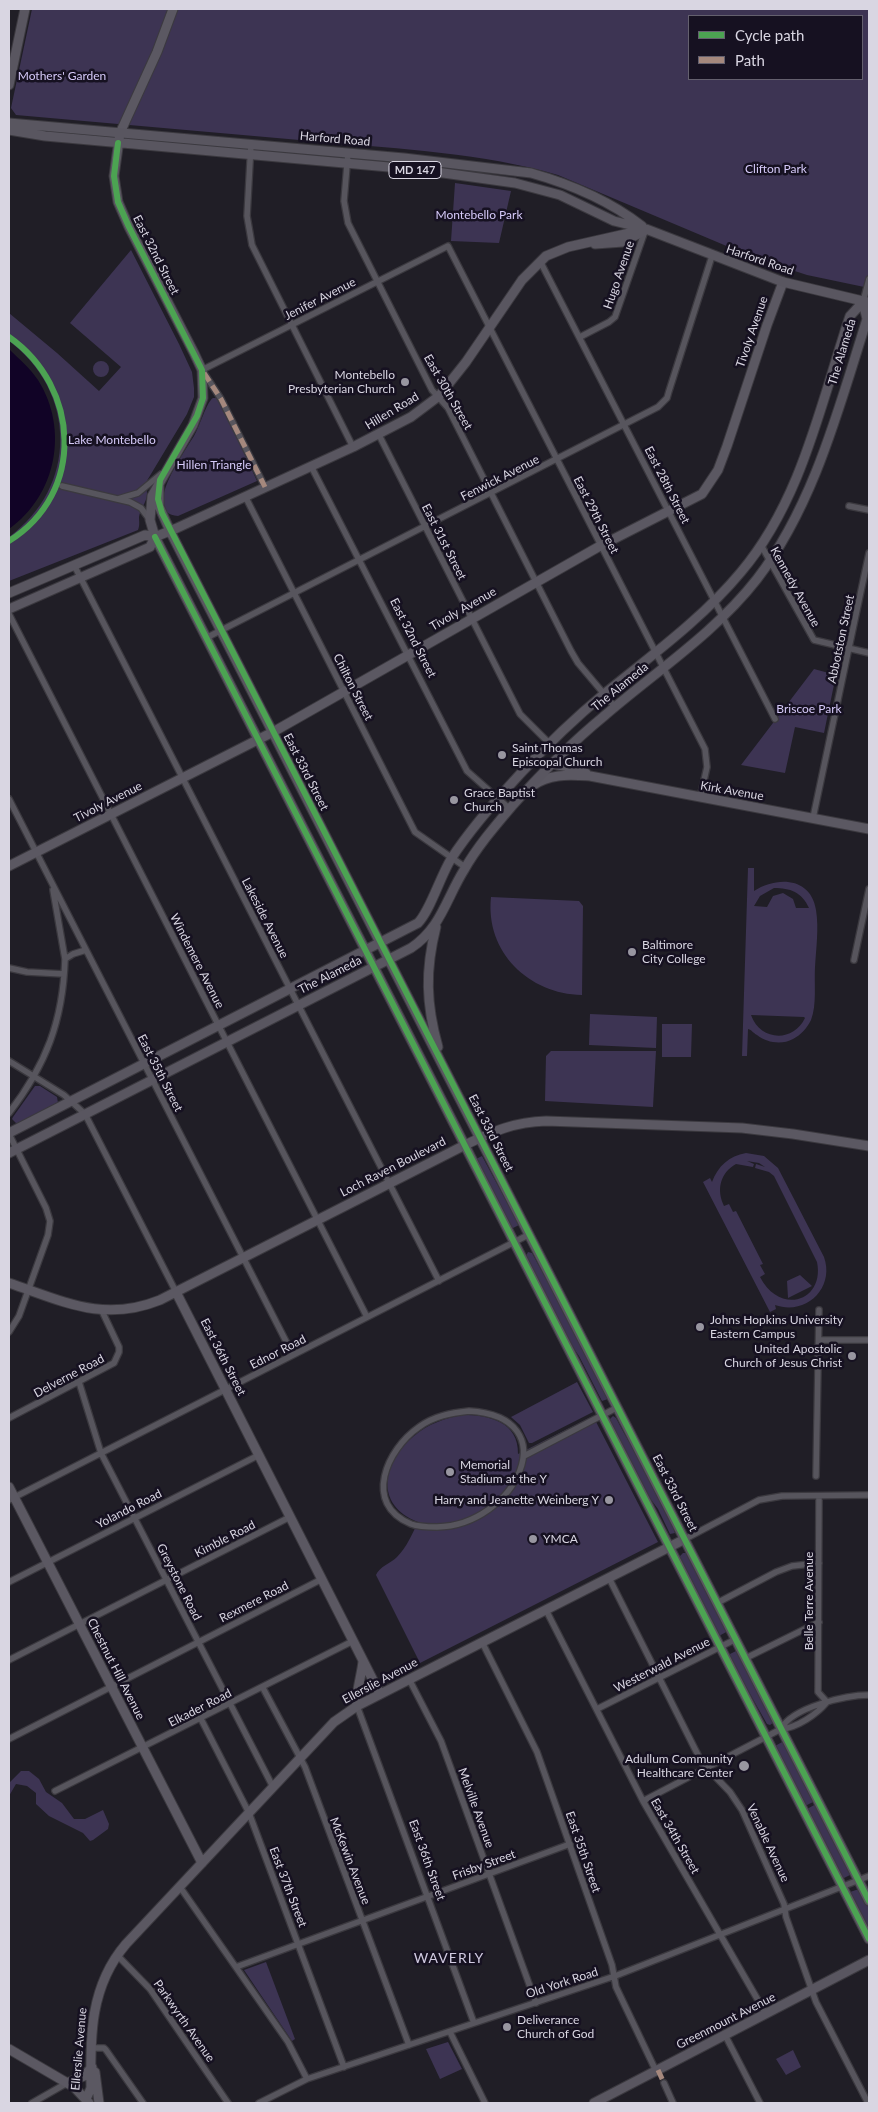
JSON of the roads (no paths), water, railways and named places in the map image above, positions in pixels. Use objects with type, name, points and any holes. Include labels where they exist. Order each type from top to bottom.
[{"type":"main road","points":[[9,85],[25,9]]},
{"type":"main road","name":"Harford Road","points":[[9,123],[348,153],[530,174],[550,179],[624,212],[646,229]]},
{"type":"main road","name":"Harford Road","points":[[9,130],[45,136],[422,170],[515,183],[560,195],[614,221],[646,229],[783,282],[866,302]]},
{"type":"main road","name":"East 32nd Street","points":[[120,133],[114,176],[119,205],[202,370]]},
{"type":"main road","points":[[605,238],[613,232],[614,221]]},
{"type":"main road","name":"Hillen Road","points":[[9,593],[145,535],[155,537],[170,531],[379,435],[411,417],[439,396],[522,280],[540,260],[561,248],[646,229]]},
{"type":"main road","name":"Hillen Road","points":[[588,243],[623,242],[630,240],[646,229]]},
{"type":"main road","name":"The Alameda","points":[[9,1133],[366,951],[412,927],[422,919],[452,858],[498,798],[524,769],[548,744],[604,694],[715,601],[742,571],[761,545],[782,509],[798,473],[850,316],[866,302]]},
{"type":"main road","name":"The Alameda","points":[[13,1151],[389,959],[416,944],[436,925],[465,867],[523,794],[561,755],[614,707],[723,617],[756,580],[770,560],[792,525],[816,472],[866,319],[866,302]]},
{"type":"main road","name":"East 33rd Street","points":[[202,370],[203,398],[197,416],[152,496],[150,520],[155,537],[869,1939]]},
{"type":"main road","name":"East 33rd Street","points":[[160,480],[159,506],[170,531],[869,1901]]},
{"type":"main road","name":"Hillen Road","points":[[9,609],[150,547],[155,537]]},
{"type":"main road","points":[[524,769],[539,763],[552,764]]},
{"type":"main road","points":[[436,925],[429,956],[427,982],[431,1019],[445,1069]]},
{"type":"main road","name":"Greenmount Avenue","points":[[594,2103],[869,1960]]},
{"type":"street","name":"East 32nd Street","points":[[120,133],[157,52],[173,9]]},
{"type":"street","points":[[251,144],[246,216],[257,257],[353,447]]},
{"type":"street","name":"East 30th Street","points":[[348,153],[344,201],[346,217],[432,390],[448,408],[578,663],[614,707]]},
{"type":"street","name":"Hugo Avenue","points":[[580,337],[610,322],[615,317],[646,229]]},
{"type":"street","name":"Jenifer Avenue","points":[[202,370],[448,246]]},
{"type":"street","name":"East 29th Street","points":[[448,246],[706,754],[706,770],[700,798]]},
{"type":"street","name":"Fenwick Avenue","points":[[206,638],[658,407],[667,398],[712,256]]},
{"type":"street","name":"East 28th Street","points":[[540,260],[775,719]]},
{"type":"street","points":[[866,302],[869,279]]},
{"type":"street","name":"Tivoly Avenue","points":[[9,866],[273,732],[600,546],[702,494],[718,470],[783,282]]},
{"type":"street","name":"East 32nd Street","points":[[202,370],[221,399],[265,487]]},
{"type":"street","name":"East 31st Street","points":[[379,435],[520,714],[561,755]]},
{"type":"street","name":"East 32nd Street","points":[[311,466],[467,770],[510,809]]},
{"type":"street","points":[[116,499],[140,492],[165,471]]},
{"type":"street","points":[[62,486],[137,506],[150,520]]},
{"type":"street","name":"Chilton Street","points":[[245,496],[415,832],[465,867]]},
{"type":"street","points":[[849,506],[869,510]]},
{"type":"street","name":"Kennedy Avenue","points":[[761,545],[814,640],[869,653]]},
{"type":"street","name":"Abbotston Street","points":[[813,818],[869,553]]},
{"type":"street","name":"Lakeside Avenue","points":[[74,565],[438,1280]]},
{"type":"street","name":"Windemere Avenue","points":[[9,614],[367,1317]]},
{"type":"street","name":"Kirk Avenue","points":[[561,755],[574,768]]},
{"type":"street","name":"Kirk Avenue","points":[[552,764],[574,768],[590,776]]},
{"type":"street","name":"Kirk Avenue","points":[[523,794],[540,781],[550,777],[562,775],[590,776],[869,829]]},
{"type":"street","name":"East 35th Street","points":[[9,799],[293,1355]]},
{"type":"street","points":[[9,1113],[34,1077],[47,1052],[57,1021],[65,959],[52,883]]},
{"type":"street","points":[[854,960],[869,889]]},
{"type":"street","points":[[65,959],[72,954],[86,950]]},
{"type":"street","points":[[9,968],[27,972],[64,974]]},
{"type":"street","name":"East 36th Street","points":[[9,1061],[72,1101],[85,1114],[380,1694]]},
{"type":"street","name":"Loch Raven Boulevard","points":[[9,1283],[78,1306],[102,1311],[140,1307],[176,1292],[480,1137],[511,1125],[546,1121],[742,1128],[869,1146]]},
{"type":"street","points":[[9,1133],[13,1151],[46,1208],[50,1221],[48,1235],[28,1290],[16,1322],[9,1332]]},
{"type":"street","name":"Ednor Road","points":[[12,1499],[530,1234]]},
{"type":"street","points":[[816,1476],[819,1310]]},
{"type":"street","name":"Delverne Road","points":[[9,1418],[109,1367],[118,1357],[117,1342],[102,1311]]},
{"type":"street","points":[[819,1340],[869,1340]]},
{"type":"street","name":"Greystone Road","points":[[78,1382],[102,1453],[273,1787]]},
{"type":"street","points":[[524,1456],[521,1440],[515,1431],[505,1420],[495,1415],[469,1411],[441,1416],[412,1432],[394,1452],[385,1471],[383,1483],[386,1498],[394,1511],[412,1524],[434,1527],[461,1524],[489,1510],[507,1494],[519,1474],[524,1456],[618,1407]]},
{"type":"street","name":"Yolando Road","points":[[9,1582],[258,1455]]},
{"type":"street","name":"Chestnut Hill Avenue","points":[[9,1487],[12,1499],[47,1562],[202,1863]]},
{"type":"street","name":"Ellerslie Avenue","points":[[88,2101],[91,2092],[92,2016],[97,1995],[106,1973],[117,1955],[334,1722],[357,1706],[380,1694],[760,1500],[775,1496],[869,1495]]},
{"type":"street","name":"Belle Terre Avenue","points":[[819,1496],[818,1692],[827,1702]]},
{"type":"street","name":"Kimble Road","points":[[9,1660],[290,1517]]},
{"type":"street","points":[[717,1602],[776,1572],[792,1566],[819,1564]]},
{"type":"street","name":"Venable Avenue","points":[[609,1578],[702,1763],[730,1792],[742,1810],[777,1887],[816,2002],[868,2103]]},
{"type":"street","name":"Rexmere Road","points":[[9,1739],[322,1579]]},
{"type":"street","name":"East 34th Street","points":[[546,1610],[643,1801],[766,2014]]},
{"type":"street","points":[[746,1658],[819,1622]]},
{"type":"street","name":"Westerwald Avenue","points":[[596,1709],[736,1639]]},
{"type":"street","name":"Elkader Road","points":[[55,1791],[263,1688],[353,1641]]},
{"type":"street","name":"East 35th Street","points":[[482,1642],[537,1752],[615,1976],[616,1988],[656,2071]]},
{"type":"street","points":[[357,1706],[356,1700],[361,1684],[363,1661]]},
{"type":"street","name":"Melville Avenue","points":[[409,1679],[441,1741],[536,2003]]},
{"type":"street","name":"McKewin Avenue","points":[[263,1688],[300,1758],[409,2045]]},
{"type":"street","points":[[643,1801],[782,1729],[788,1728],[810,1716],[827,1702],[848,1696],[869,1694]]},
{"type":"street","name":"East 36th Street","points":[[357,1706],[474,2023]]},
{"type":"street","name":"East 37th Street","points":[[201,1719],[249,1813],[344,2067]]},
{"type":"street","name":"Frisby Street","points":[[236,1967],[570,1844]]},
{"type":"street","name":"Old York Road","points":[[260,2103],[271,2101],[307,2079],[615,1976],[721,1936],[869,1876]]},
{"type":"street","points":[[180,1886],[292,2048],[307,2079]]},
{"type":"street","name":"Parkwyrth Avenue","points":[[117,1955],[150,1989],[228,2103]]},
{"type":"street","points":[[450,2032],[484,2103]]},
{"type":"street","points":[[725,2035],[760,2103]]},
{"type":"street","points":[[91,2048],[104,2048],[106,2050],[143,2103]]},
{"type":"street","points":[[9,2049],[68,2083],[88,2101]]},
{"type":"street","points":[[32,2103],[84,2076],[92,2067],[96,2076],[99,2103]]},
{"type":"street","points":[[664,2083],[673,2103]]},
{"type":"place","name":"Montebello Presbyterian Church","points":[[405,382]]},
{"type":"place","name":"Saint Thomas Episcopal Church","points":[[502,755]]},
{"type":"place","name":"Grace Baptist Church","points":[[454,800]]},
{"type":"place","name":"Baltimore City College","points":[[632,952]]},
{"type":"place","name":"Johns Hopkins University Eastern Campus","points":[[700,1327]]},
{"type":"place","name":"United Apostolic Church of Jesus Christ","points":[[852,1356]]},
{"type":"place","name":"Memorial Stadium at the Y","points":[[450,1472]]},
{"type":"place","name":"Harry and Jeanette Weinberg Y","points":[[609,1500]]},
{"type":"place","name":"YMCA","points":[[533,1539]]},
{"type":"place","name":"Adullum Community Healthcare Center","points":[[744,1766]]},
{"type":"place","name":"Deliverance Church of God","points":[[507,2027]]},
{"type":"district","name":"WAVERLY","points":[[449,1958]]},
{"type":"park label","name":"Mothers' Garden","points":[[62,76]]},
{"type":"park label","name":"Clifton Park","points":[[776,169]]},
{"type":"park label","name":"Montebello Park","points":[[479,215]]},
{"type":"park label","name":"Lake Montebello","points":[[112,440]]},
{"type":"park label","name":"Hillen Triangle","points":[[214,465]]},
{"type":"park label","name":"Briscoe Park","points":[[809,709]]}]
